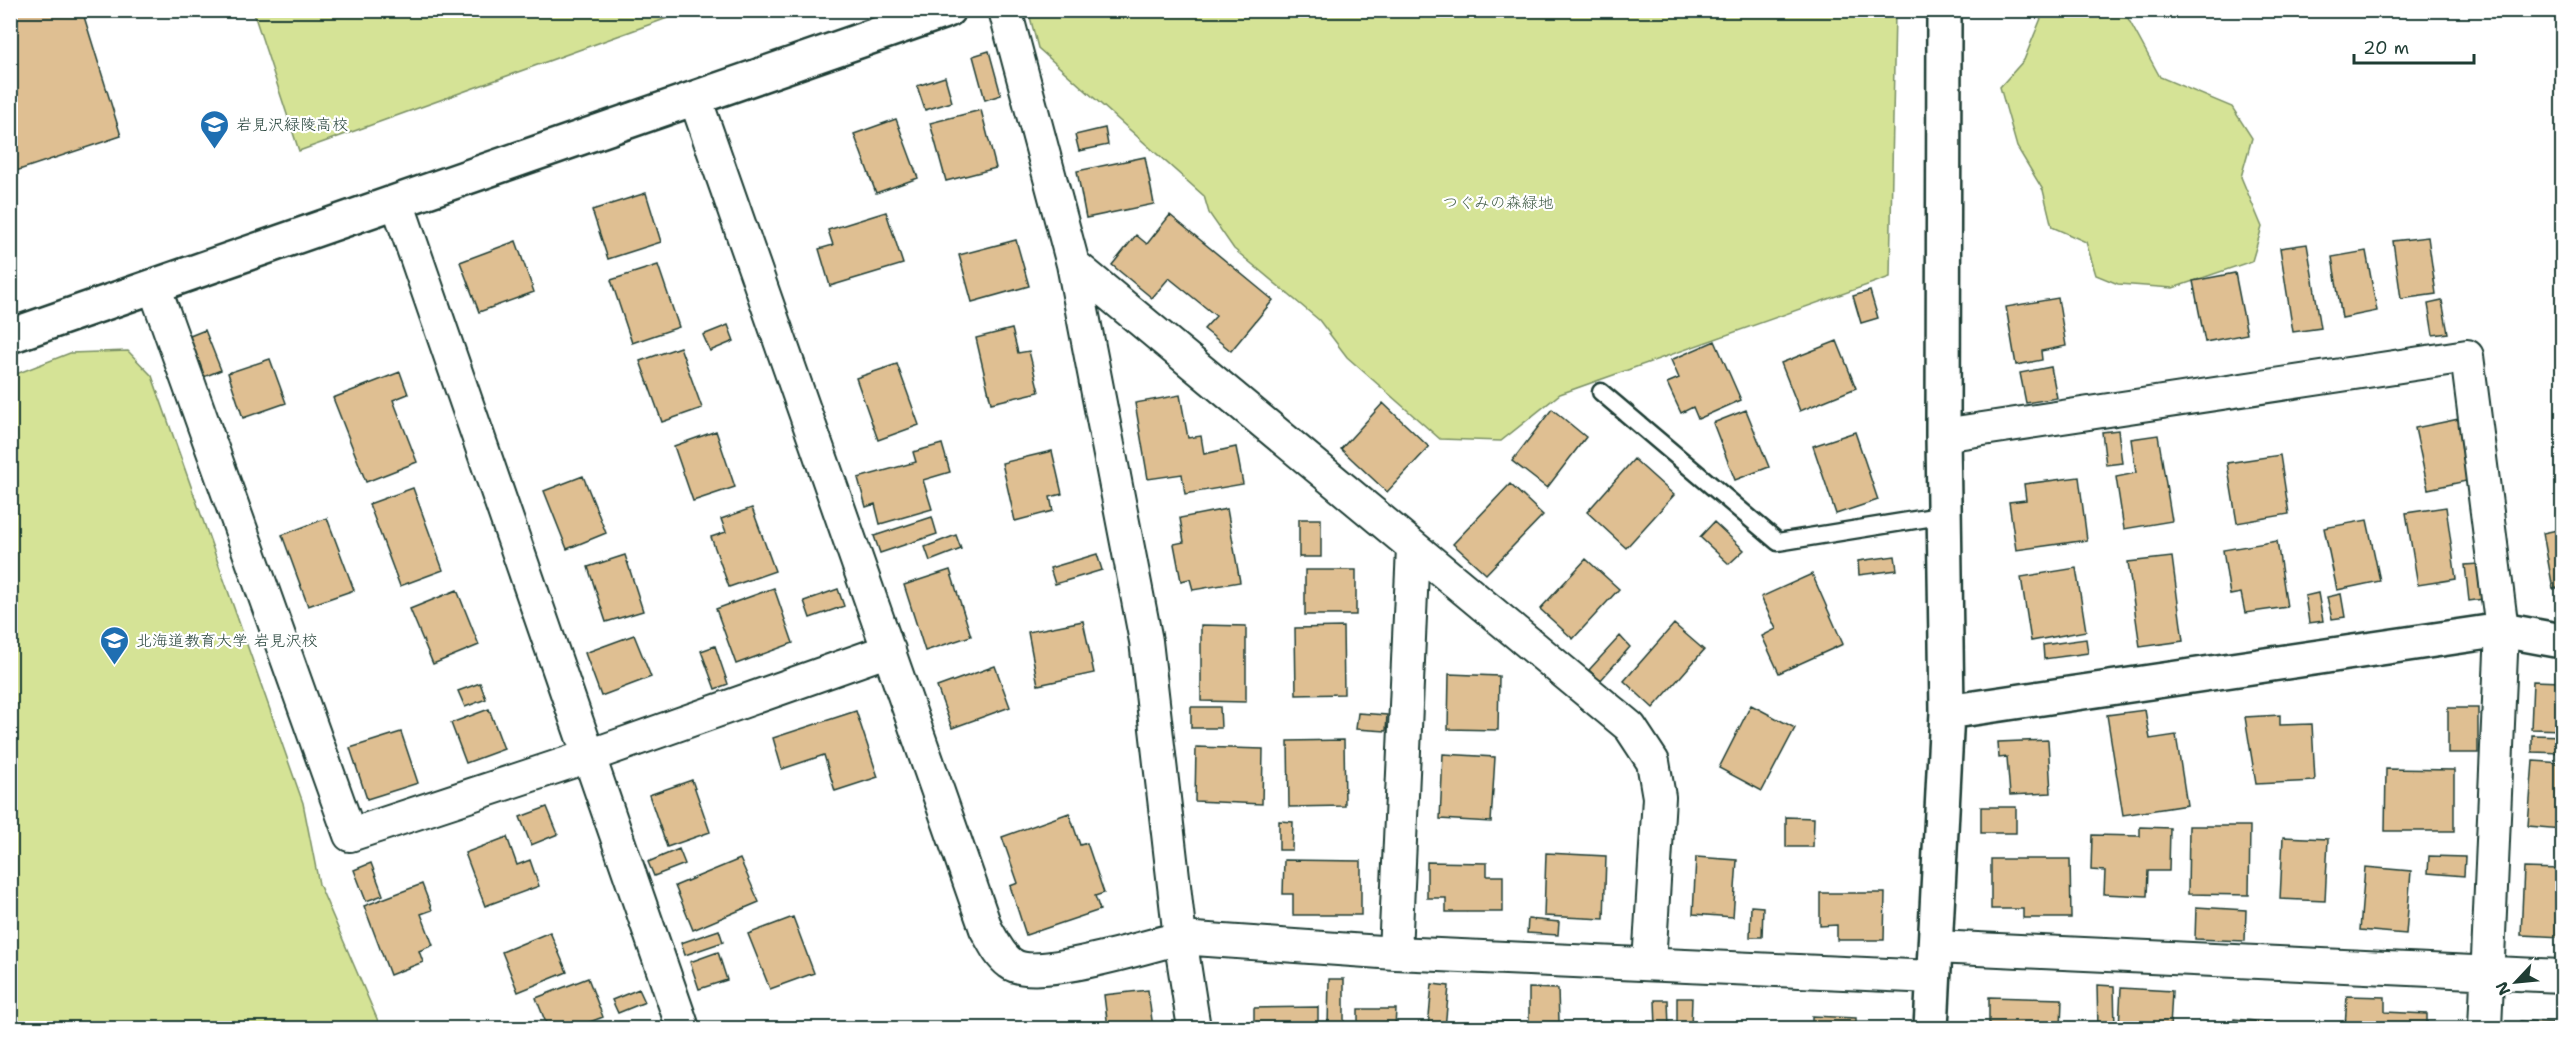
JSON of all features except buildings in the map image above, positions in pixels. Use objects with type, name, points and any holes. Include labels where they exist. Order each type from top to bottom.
[{"type":"street","points":[[10,336],[948,10]]},
{"type":"street","points":[[1005,10],[1073,264],[1146,641],[1180,938],[1194,1029]]},
{"type":"street","points":[[1931,1029],[1947,712],[1946,515],[1943,435],[1944,10]]},
{"type":"street","points":[[695,98],[986,929],[1000,953],[1011,964],[1049,969],[1180,938],[1395,953],[1649,964],[1934,962],[2487,972],[2562,976]]},
{"type":"street","points":[[397,202],[683,1029]]},
{"type":"street","points":[[1073,264],[1630,727],[1653,762],[1659,797],[1649,964]]},
{"type":"street","points":[[154,286],[350,835],[589,756],[889,650]]},
{"type":"street","points":[[1943,435],[2467,356],[2502,630],[2485,1029]]},
{"type":"street","points":[[1395,953],[1413,548]]},
{"type":"street","points":[[1947,712],[2502,630],[2562,642]]},
{"type":"lane","points":[[1601,392],[1778,542],[1946,515]]},
{"type":"green space","points":[[253,10],[687,11],[299,151]]},
{"type":"green space","name":"つぐみの森緑地","points":[[1038,11],[1895,11],[1890,277],[1560,394],[1501,441],[1440,439],[1347,357],[1319,320],[1234,249],[1209,213],[1204,196],[1038,48],[1029,13]]},
{"type":"green space","points":[[2044,11],[2124,11],[2160,77],[2232,107],[2252,138],[2241,177],[2262,227],[2252,261],[2173,288],[2118,284],[2096,275],[2086,242],[2052,227],[2043,190],[2017,147],[2000,87],[2024,60]]},
{"type":"green space","name":"北海道教育大学 岩見沢校","points":[[128,351],[152,376],[303,803],[319,884],[381,1028],[11,1028],[11,376],[70,353]]},
{"type":"place","name":"岩見沢緑陵高校","points":[[215,150]]},
{"type":"place","name":"北海道教育大学 岩見沢校","points":[[115,666]]}]
